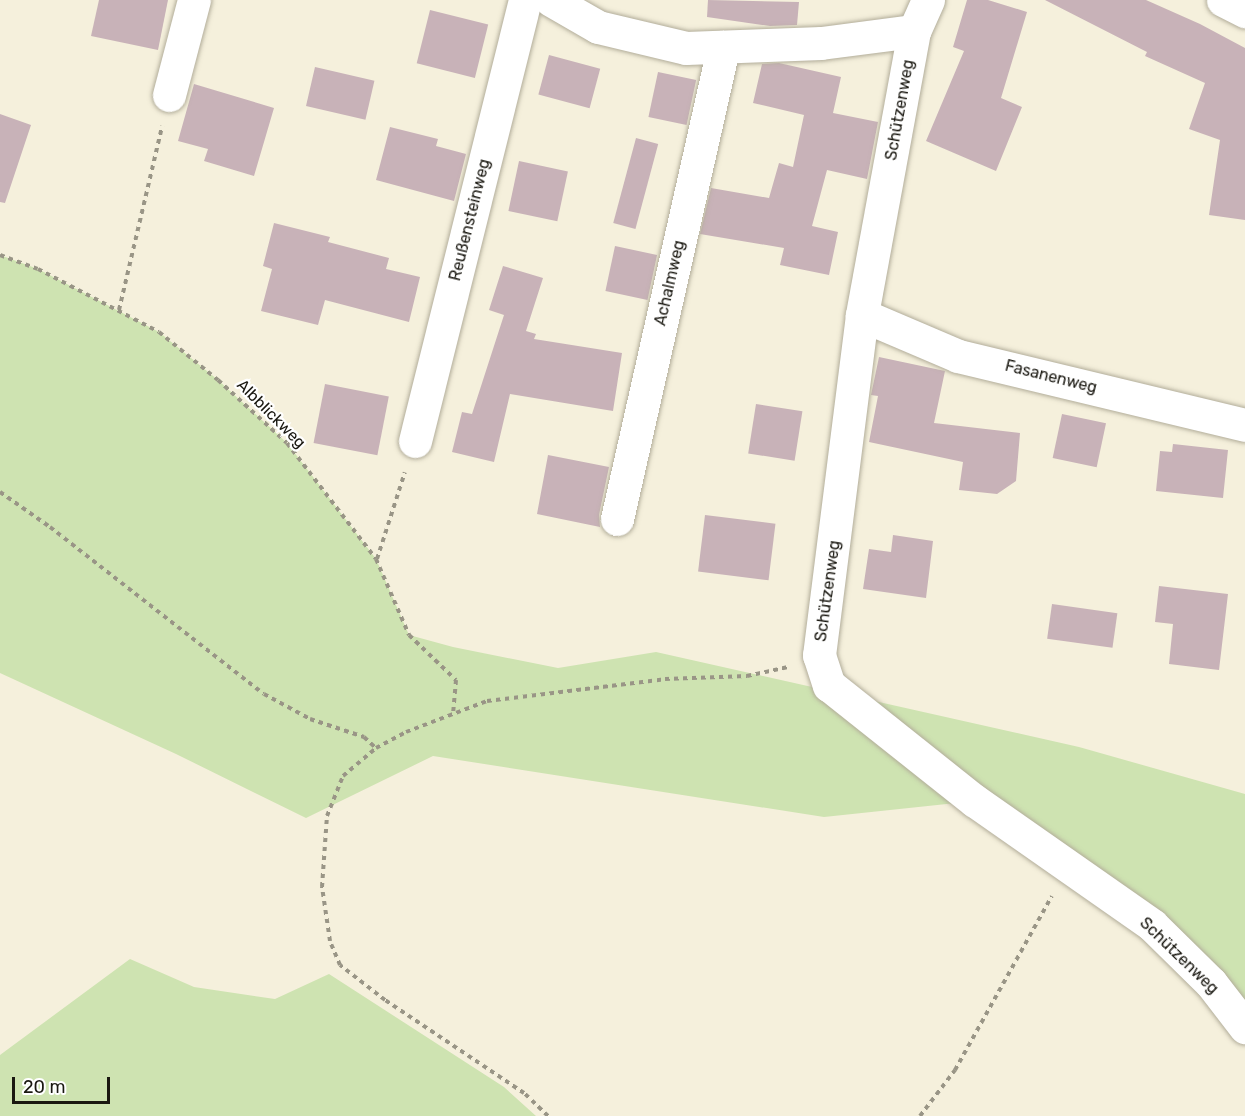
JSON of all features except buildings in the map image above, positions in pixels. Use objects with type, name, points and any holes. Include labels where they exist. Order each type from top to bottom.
[{"type":"street","points":[[169,95],[194,0]]},
{"type":"street","name":"Reußensteinweg","points":[[415,441],[525,0]]},
{"type":"street","points":[[551,0],[598,27],[686,48],[821,43],[914,31]]},
{"type":"street","name":"Schützenweg","points":[[928,0],[914,31],[862,315],[819,655],[829,685],[948,781],[1152,925],[1211,984],[1245,1027]]},
{"type":"street","points":[[1223,0],[1245,11]]},
{"type":"street","name":"Achalmweg","points":[[617,519],[723,47]]},
{"type":"street","name":"Fasanenweg","points":[[862,315],[958,356],[1245,425]]},
{"type":"path","points":[[119,310],[169,95]]},
{"type":"path","name":"Albblickweg","points":[[0,255],[38,268],[119,310],[168,339],[218,380],[287,443],[376,559],[409,635],[456,680],[453,714]]},
{"type":"path","points":[[376,559],[415,441]]},
{"type":"path","points":[[0,492],[50,527],[264,694],[310,719],[364,737],[376,748]]},
{"type":"path","points":[[548,1116],[524,1093],[385,1000],[340,965],[330,941],[322,887],[327,816],[343,776],[376,748],[406,732],[487,701],[665,679],[747,676],[809,661],[819,655]]},
{"type":"path","points":[[920,1116],[956,1070],[1068,865]]},
{"type":"green space","points":[[0,255],[38,269],[159,332],[218,380],[287,443],[376,559],[409,635],[453,647],[558,668],[656,652],[1079,747],[1245,794],[1245,1027],[1211,983],[975,801],[824,817],[433,756],[306,818],[176,754],[0,673]]},
{"type":"green space","points":[[130,959],[194,987],[275,999],[329,974],[504,1087],[536,1116],[0,1116],[0,1055]]}]
